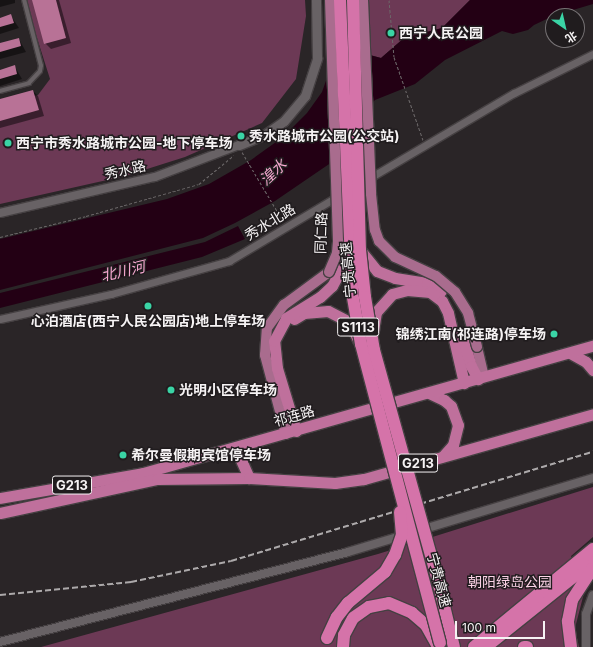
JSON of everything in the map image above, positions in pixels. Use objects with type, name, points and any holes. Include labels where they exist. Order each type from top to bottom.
[{"type":"highway","name":"宁贵高速","points":[[340,0],[355,251],[374,350],[454,647]]},
{"type":"highway","name":"宁贵高速","points":[[353,0],[355,251],[352,292],[361,344],[440,647]]},
{"type":"highway","points":[[295,432],[279,351],[284,331],[302,310],[332,286],[355,251],[376,271],[430,292],[442,301],[453,327],[464,383]]},
{"type":"highway","points":[[374,350],[372,323],[376,312],[392,294],[407,284],[427,283],[445,295],[455,314],[471,366],[481,378]]},
{"type":"highway","points":[[302,310],[316,310],[340,315],[350,322],[361,344]]},
{"type":"highway","name":"祁连路","points":[[0,498],[143,472],[295,432],[593,346]]},
{"type":"highway","points":[[570,353],[586,362],[593,370]]},
{"type":"highway","points":[[429,393],[444,400],[451,406],[458,425],[453,444],[443,456]]},
{"type":"highway","points":[[588,415],[593,407]]},
{"type":"highway","name":"G213","points":[[0,513],[157,479],[249,478],[335,483],[364,479],[588,415]]},
{"type":"highway","points":[[327,647],[327,638],[337,617],[348,603],[385,572],[395,555],[402,535],[400,509],[384,428]]},
{"type":"highway","points":[[244,445],[241,460],[249,478]]},
{"type":"highway","points":[[474,647],[593,548]]},
{"type":"highway","points":[[487,647],[593,561]]},
{"type":"highway","points":[[571,647],[568,621],[572,600],[593,568]]},
{"type":"highway","points":[[343,647],[344,635],[353,618],[369,607],[389,603],[412,613],[426,625],[440,647]]},
{"type":"highway","points":[[467,647],[508,618]]},
{"type":"main road","name":"秀水路","points":[[241,148],[264,135],[284,121],[305,96],[317,58],[316,0]]},
{"type":"main road","name":"同仁路","points":[[295,432],[265,355],[267,328],[284,305],[328,272],[337,253],[338,241],[330,0]]},
{"type":"main road","points":[[363,0],[370,194],[375,230],[380,241],[395,257],[436,276],[455,292],[468,313],[477,347],[481,378]]},
{"type":"street","name":"秀水北路","points":[[0,319],[111,294],[229,262],[286,227],[514,94],[593,54]]},
{"type":"street","name":"秀水路","points":[[0,213],[155,177],[241,148]]},
{"type":"street","points":[[0,642],[348,552],[593,478]]},
{"type":"street","points":[[586,647],[586,614],[593,595]]},
{"type":"lane","points":[[0,91],[29,83],[40,71],[41,66],[24,0]]},
{"type":"path","points":[[389,0],[395,62],[407,91],[424,146]]},
{"type":"path","points":[[0,237],[86,216],[199,184],[241,148]]},
{"type":"path","points":[[245,158],[286,227]]},
{"type":"green space","points":[[25,0],[305,0],[306,16],[296,79],[262,123],[185,157],[125,176],[0,204],[0,104],[38,95],[50,79]]},
{"type":"green space","name":"西宁人民公园","points":[[358,0],[470,0],[442,28],[404,38],[381,58],[366,54]]},
{"type":"green space","name":"朝阳绿岛公园","points":[[593,487],[593,537],[571,556],[584,593],[575,628],[579,647],[41,647],[378,554]]},
{"type":"water","name":"湟水","points":[[470,0],[593,0],[593,4],[580,8],[545,8],[545,20],[528,30],[513,34],[502,31],[445,60],[415,84],[375,100],[362,115],[351,143],[335,160],[275,201],[235,223],[203,238],[0,290],[0,239],[167,199],[209,184],[251,160],[283,137],[307,113],[322,92],[333,61],[366,54],[381,58],[404,38],[442,28]]},
{"type":"water","name":"北川河","points":[[238,226],[245,239],[202,257],[0,308],[0,293],[205,242]]},
{"type":"building","points":[[32,0],[56,0],[66,38],[44,44]]},
{"type":"building","points":[[11,14],[14,23],[0,27],[0,18]]},
{"type":"building","points":[[19,38],[21,46],[0,52],[0,43]]},
{"type":"building","points":[[15,65],[17,74],[0,79],[0,70]]},
{"type":"building","points":[[33,90],[39,110],[0,121],[0,99]]},
{"type":"railway","points":[[0,595],[131,582],[231,561],[593,452]]},
{"type":"place","name":"西宁人民公园","points":[[391,33]]},
{"type":"place","name":"秀水路城市公园(公交站)","points":[[241,136]]},
{"type":"place","name":"西宁市秀水路城市公园-地下停车场","points":[[8,143]]},
{"type":"place","name":"心泊酒店(西宁人民公园店)地上停车场","points":[[148,306]]},
{"type":"place","name":"锦绣江南(祁连路)停车场","points":[[554,334]]},
{"type":"place","name":"光明小区停车场","points":[[171,390]]},
{"type":"place","name":"希尔曼假期宾馆停车场","points":[[123,455]]}]
